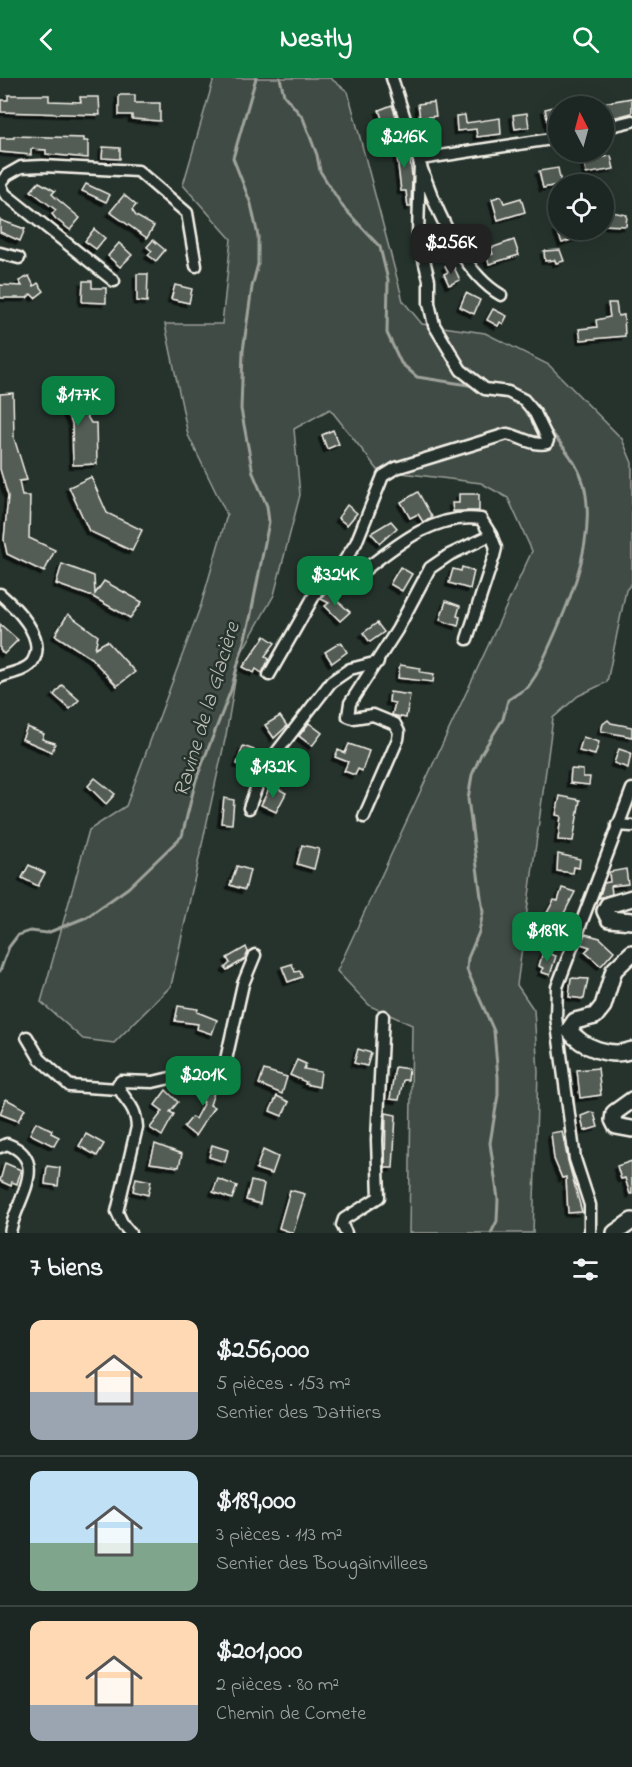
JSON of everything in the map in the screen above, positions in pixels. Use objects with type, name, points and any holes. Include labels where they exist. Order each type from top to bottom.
[{"type":"main road","points":[[632,898],[608,905],[605,910],[609,919],[632,921]]},
{"type":"main road","points":[[632,953],[614,970],[603,1006],[595,1016],[575,1021],[564,1032],[596,1049],[612,1053],[632,1050]]},
{"type":"main road","points":[[632,1100],[615,1113],[613,1120],[616,1126],[632,1129]]},
{"type":"main road","points":[[615,1233],[632,1221]]},
{"type":"street","points":[[392,78],[432,197],[462,256],[481,282],[501,295]]},
{"type":"street","points":[[614,125],[632,121]]},
{"type":"street","points":[[420,159],[548,140]]},
{"type":"street","points":[[340,573],[342,563],[356,543],[383,476],[396,468],[507,434],[523,437],[537,444],[548,440],[535,413],[524,400],[508,392],[485,389],[461,370],[434,324],[429,303],[429,280],[418,236],[420,159]]},
{"type":"street","points":[[114,281],[4,194],[0,184],[7,175],[21,167],[43,166],[138,171],[187,213],[196,266]]},
{"type":"street","points":[[0,253],[19,258]]},
{"type":"street","points":[[340,573],[342,577],[352,578],[405,540],[443,521],[469,517],[480,519],[491,535],[496,548],[467,639]]},
{"type":"street","points":[[364,817],[399,732],[395,724],[373,715],[353,718],[348,716],[350,703],[378,662],[430,568],[449,555],[491,535]]},
{"type":"street","points":[[269,675],[318,589],[323,582],[340,573]]},
{"type":"street","points":[[0,594],[25,618],[36,650],[33,660],[26,668],[1,677]]},
{"type":"street","points":[[249,808],[261,775],[331,682],[350,669],[378,662]]},
{"type":"street","points":[[590,1233],[590,1205],[575,1159],[564,1032],[557,987],[632,789]]},
{"type":"street","points":[[617,825],[632,826]]},
{"type":"street","points":[[130,1233],[117,1212],[137,1127],[135,1108],[119,1089],[118,1084],[122,1081],[153,1083],[204,1070],[221,1069],[225,1064],[243,984],[255,955]]},
{"type":"street","points":[[345,1233],[342,1225],[344,1219],[379,1197],[377,1140],[383,1016]]},
{"type":"street","points":[[27,1037],[40,1059],[60,1080],[70,1086],[119,1089]]},
{"type":"street","points":[[0,1147],[7,1144],[18,1148],[28,1164],[28,1180],[10,1233]]},
{"type":"shaded area","points":[[214,78],[330,78],[348,92],[403,301],[422,324],[485,333],[549,365],[622,439],[632,463],[632,583],[626,590],[607,682],[578,696],[553,718],[517,985],[534,1010],[538,1072],[533,1233],[409,1233],[412,1025],[370,1006],[337,971],[532,551],[508,498],[481,483],[378,470],[330,409],[294,429],[300,495],[274,595],[239,657],[226,735],[171,986],[114,1043],[83,1039],[41,1002],[89,830],[126,806],[201,605],[227,515],[188,435],[165,324],[222,324],[231,239],[183,185]]},
{"type":"building","points":[[8,95],[49,95],[49,101],[81,102],[80,97],[99,97],[100,115],[1,112],[1,100],[8,100]]},
{"type":"building","points":[[119,95],[135,95],[135,103],[160,103],[160,121],[132,119],[132,115],[119,115]]},
{"type":"building","points":[[632,98],[632,113],[614,118],[614,101]]},
{"type":"building","points":[[434,102],[436,116],[420,118],[418,104]]},
{"type":"building","points":[[392,105],[399,125],[386,130],[379,110]]},
{"type":"building","points":[[527,113],[529,127],[515,129],[513,115]]},
{"type":"building","points":[[465,115],[466,123],[500,118],[501,134],[477,137],[476,129],[457,131],[456,116]]},
{"type":"building","points":[[14,136],[84,138],[84,141],[88,141],[88,158],[46,154],[46,150],[31,149],[31,155],[0,152],[0,138],[14,138]]},
{"type":"building","points":[[403,138],[410,159],[411,207],[408,207],[406,191],[401,191],[395,139]]},
{"type":"building","points":[[103,147],[120,148],[120,159],[102,158]]},
{"type":"building","points":[[584,162],[612,162],[614,169],[586,174]]},
{"type":"building","points":[[558,168],[559,174],[548,174],[548,187],[543,188],[539,171]]},
{"type":"building","points":[[39,182],[55,191],[52,194],[80,218],[70,230],[52,214],[56,210],[31,191]]},
{"type":"building","points":[[86,184],[110,195],[106,202],[82,191]]},
{"type":"building","points":[[124,195],[136,205],[132,210],[136,216],[154,226],[147,238],[110,212]]},
{"type":"building","points":[[501,196],[504,203],[521,198],[525,212],[498,220],[492,199]]},
{"type":"building","points":[[614,212],[627,215],[626,226],[614,225]]},
{"type":"building","points":[[0,220],[25,229],[20,241],[0,232]]},
{"type":"building","points":[[94,229],[105,238],[96,249],[85,241]]},
{"type":"building","points":[[153,240],[165,250],[156,261],[148,255],[152,251],[147,247]]},
{"type":"building","points":[[514,240],[519,255],[489,264],[487,256],[493,254],[491,248]]},
{"type":"building","points":[[119,243],[132,255],[120,267],[108,256]]},
{"type":"building","points":[[560,250],[564,261],[556,263],[555,260],[545,261],[544,251]]},
{"type":"building","points":[[452,263],[460,280],[449,285],[444,274],[448,272],[445,266]]},
{"type":"building","points":[[137,274],[148,274],[147,302],[137,301]]},
{"type":"building","points":[[29,276],[34,286],[38,283],[44,291],[35,298],[31,294],[27,298],[0,298],[0,285],[22,286],[19,281]]},
{"type":"building","points":[[83,281],[92,281],[92,288],[106,288],[106,303],[82,302]]},
{"type":"building","points":[[175,285],[192,289],[189,303],[171,299]]},
{"type":"building","points":[[466,293],[480,300],[474,314],[460,307]]},
{"type":"building","points":[[608,303],[616,303],[618,316],[624,315],[625,336],[581,340],[579,329],[597,327],[596,320],[610,317]]},
{"type":"building","points":[[493,309],[507,316],[503,324],[500,322],[498,326],[487,320]]},
{"type":"building","points":[[64,379],[91,423],[96,423],[97,464],[73,465],[72,423],[51,387]]},
{"type":"building","points":[[13,393],[14,438],[27,480],[19,481],[22,496],[30,496],[29,538],[55,550],[44,572],[7,554],[4,540],[8,496],[0,469],[0,394]]},
{"type":"building","points":[[333,430],[339,444],[327,449],[322,435]]},
{"type":"building","points":[[91,477],[107,513],[142,530],[132,551],[89,531],[69,487]]},
{"type":"building","points":[[418,492],[432,517],[423,522],[418,514],[410,518],[401,502]]},
{"type":"building","points":[[459,494],[479,494],[479,511],[453,511],[452,503],[459,503]]},
{"type":"building","points":[[347,505],[357,513],[347,525],[338,518]]},
{"type":"building","points":[[391,521],[397,528],[380,543],[371,533]]},
{"type":"building","points":[[62,564],[94,576],[95,594],[104,581],[142,602],[130,618],[93,597],[56,584]]},
{"type":"building","points":[[400,567],[412,574],[402,591],[390,584]]},
{"type":"building","points":[[462,567],[474,571],[470,589],[449,583],[453,569],[461,571]]},
{"type":"building","points":[[326,591],[350,612],[340,621],[325,606],[329,603],[321,599]]},
{"type":"building","points":[[446,601],[460,606],[457,616],[460,617],[458,626],[440,620]]},
{"type":"building","points":[[68,614],[98,636],[95,648],[107,641],[135,672],[117,686],[91,658],[55,635]]},
{"type":"building","points":[[377,623],[384,632],[370,642],[363,633]]},
{"type":"building","points":[[0,624],[18,640],[4,654],[0,650]]},
{"type":"building","points":[[265,636],[275,643],[265,656],[269,659],[262,673],[256,669],[254,673],[243,667]]},
{"type":"building","points":[[341,642],[347,652],[332,663],[325,652]]},
{"type":"building","points":[[400,665],[421,668],[420,672],[434,674],[433,682],[398,678]]},
{"type":"building","points":[[62,685],[79,700],[70,709],[54,695]]},
{"type":"building","points":[[390,692],[410,695],[406,718],[392,715],[395,703],[389,702]]},
{"type":"building","points":[[280,716],[287,726],[274,738],[265,725]]},
{"type":"building","points":[[608,720],[611,723],[632,727],[632,737],[601,731],[603,724]]},
{"type":"building","points":[[309,723],[322,733],[312,746],[299,736]]},
{"type":"building","points":[[27,727],[44,734],[42,739],[55,743],[52,752],[22,739]]},
{"type":"building","points":[[583,737],[599,742],[595,755],[579,751]]},
{"type":"building","points":[[349,744],[369,751],[362,771],[358,769],[355,775],[344,771],[348,762],[335,757],[338,750],[345,753]]},
{"type":"building","points":[[243,746],[254,750],[247,768],[237,764]]},
{"type":"building","points":[[619,749],[631,753],[628,768],[614,763]]},
{"type":"building","points":[[571,769],[583,770],[583,777],[590,777],[589,785],[570,783]]},
{"type":"building","points":[[95,778],[115,794],[106,804],[88,786]]},
{"type":"building","points":[[271,785],[286,793],[276,812],[261,805]]},
{"type":"building","points":[[560,796],[580,800],[573,841],[558,840],[561,816],[556,815]]},
{"type":"building","points":[[224,798],[234,800],[232,824],[221,823]]},
{"type":"building","points":[[302,845],[319,849],[314,869],[297,864]]},
{"type":"building","points":[[558,854],[580,859],[579,868],[574,867],[573,873],[557,871]]},
{"type":"building","points":[[29,865],[45,873],[38,886],[22,878]]},
{"type":"building","points":[[237,866],[250,870],[245,890],[230,885]]},
{"type":"building","points":[[626,869],[628,884],[611,886],[612,894],[599,898],[604,883],[610,882],[609,872]]},
{"type":"building","points":[[562,888],[575,892],[561,919],[547,913],[554,900],[558,901]]},
{"type":"building","points":[[585,934],[600,938],[614,951],[601,966],[585,952],[590,947],[581,944]]},
{"type":"building","points":[[246,947],[248,952],[245,959],[227,970],[225,968],[230,963],[227,958]]},
{"type":"building","points":[[543,952],[556,956],[550,975],[541,972],[543,968],[539,966]]},
{"type":"building","points":[[292,964],[295,972],[300,971],[302,977],[288,982],[282,967]]},
{"type":"building","points":[[571,978],[588,979],[584,999],[569,997]]},
{"type":"building","points":[[178,1006],[198,1009],[197,1012],[217,1020],[212,1034],[197,1029],[198,1024],[175,1021]]},
{"type":"building","points":[[358,1049],[371,1053],[367,1066],[354,1063]]},
{"type":"building","points":[[297,1060],[306,1064],[304,1069],[321,1072],[319,1087],[305,1084],[306,1082],[290,1075]]},
{"type":"building","points":[[395,1067],[409,1069],[408,1080],[403,1080],[399,1100],[390,1099]]},
{"type":"building","points":[[598,1068],[601,1095],[580,1098],[577,1070]]},
{"type":"building","points":[[264,1070],[287,1077],[282,1094],[259,1084]]},
{"type":"building","points":[[219,1077],[210,1105],[214,1107],[195,1136],[184,1127],[192,1117],[195,1119],[204,1102],[202,1101],[207,1091],[202,1090],[205,1078],[214,1079]]},
{"type":"building","points":[[166,1090],[178,1102],[170,1112],[174,1114],[162,1136],[150,1128],[163,1111],[155,1105]]},
{"type":"building","points":[[277,1096],[289,1102],[282,1116],[270,1111]]},
{"type":"building","points":[[6,1099],[25,1109],[18,1121],[0,1114]]},
{"type":"building","points":[[386,1113],[396,1115],[393,1168],[385,1168]]},
{"type":"building","points":[[594,1113],[598,1127],[584,1131],[581,1116]]},
{"type":"building","points":[[36,1122],[52,1130],[51,1133],[59,1137],[54,1146],[30,1134]]},
{"type":"building","points":[[562,1131],[582,1212],[568,1213],[566,1177],[562,1178],[554,1159],[551,1133]]},
{"type":"building","points":[[86,1134],[104,1144],[97,1156],[79,1146]]},
{"type":"building","points":[[155,1144],[182,1154],[179,1167],[150,1163]]},
{"type":"building","points":[[212,1145],[228,1150],[225,1162],[209,1157]]},
{"type":"building","points":[[263,1150],[278,1157],[272,1174],[256,1169]]},
{"type":"building","points":[[632,1161],[632,1194],[630,1194],[625,1178],[621,1179],[617,1166]]},
{"type":"building","points":[[5,1163],[21,1170],[17,1184],[12,1182],[11,1186],[0,1181]]},
{"type":"building","points":[[47,1166],[60,1168],[58,1186],[45,1184]]},
{"type":"building","points":[[136,1178],[151,1181],[148,1195],[133,1191]]},
{"type":"building","points":[[218,1179],[237,1186],[232,1199],[213,1192]]},
{"type":"building","points":[[251,1181],[264,1184],[260,1204],[246,1200]]},
{"type":"building","points":[[290,1190],[305,1194],[293,1233],[279,1228]]},
{"type":"waterway","name":"Ravine de la Glacière","points":[[0,971],[9,947],[18,935],[30,931],[47,933],[87,917],[128,888],[182,836],[196,780],[231,690],[250,619],[269,522],[267,506],[253,473],[241,409],[243,351],[252,287],[258,264],[258,236],[251,204],[233,158],[256,78]]},
{"type":"waterway","points":[[280,78],[284,95],[303,118],[317,155],[320,171],[343,207],[380,247],[388,280],[387,333],[401,363],[417,377],[475,386]]},
{"type":"waterway","points":[[491,1233],[497,1221],[498,1199],[490,1143],[498,1095],[498,1077],[494,1031],[467,970],[468,958],[479,932],[483,912],[468,799],[472,775],[481,754],[503,719],[508,700],[528,687],[536,675],[566,608],[582,558],[587,509],[584,485],[574,462],[547,427]]}]
